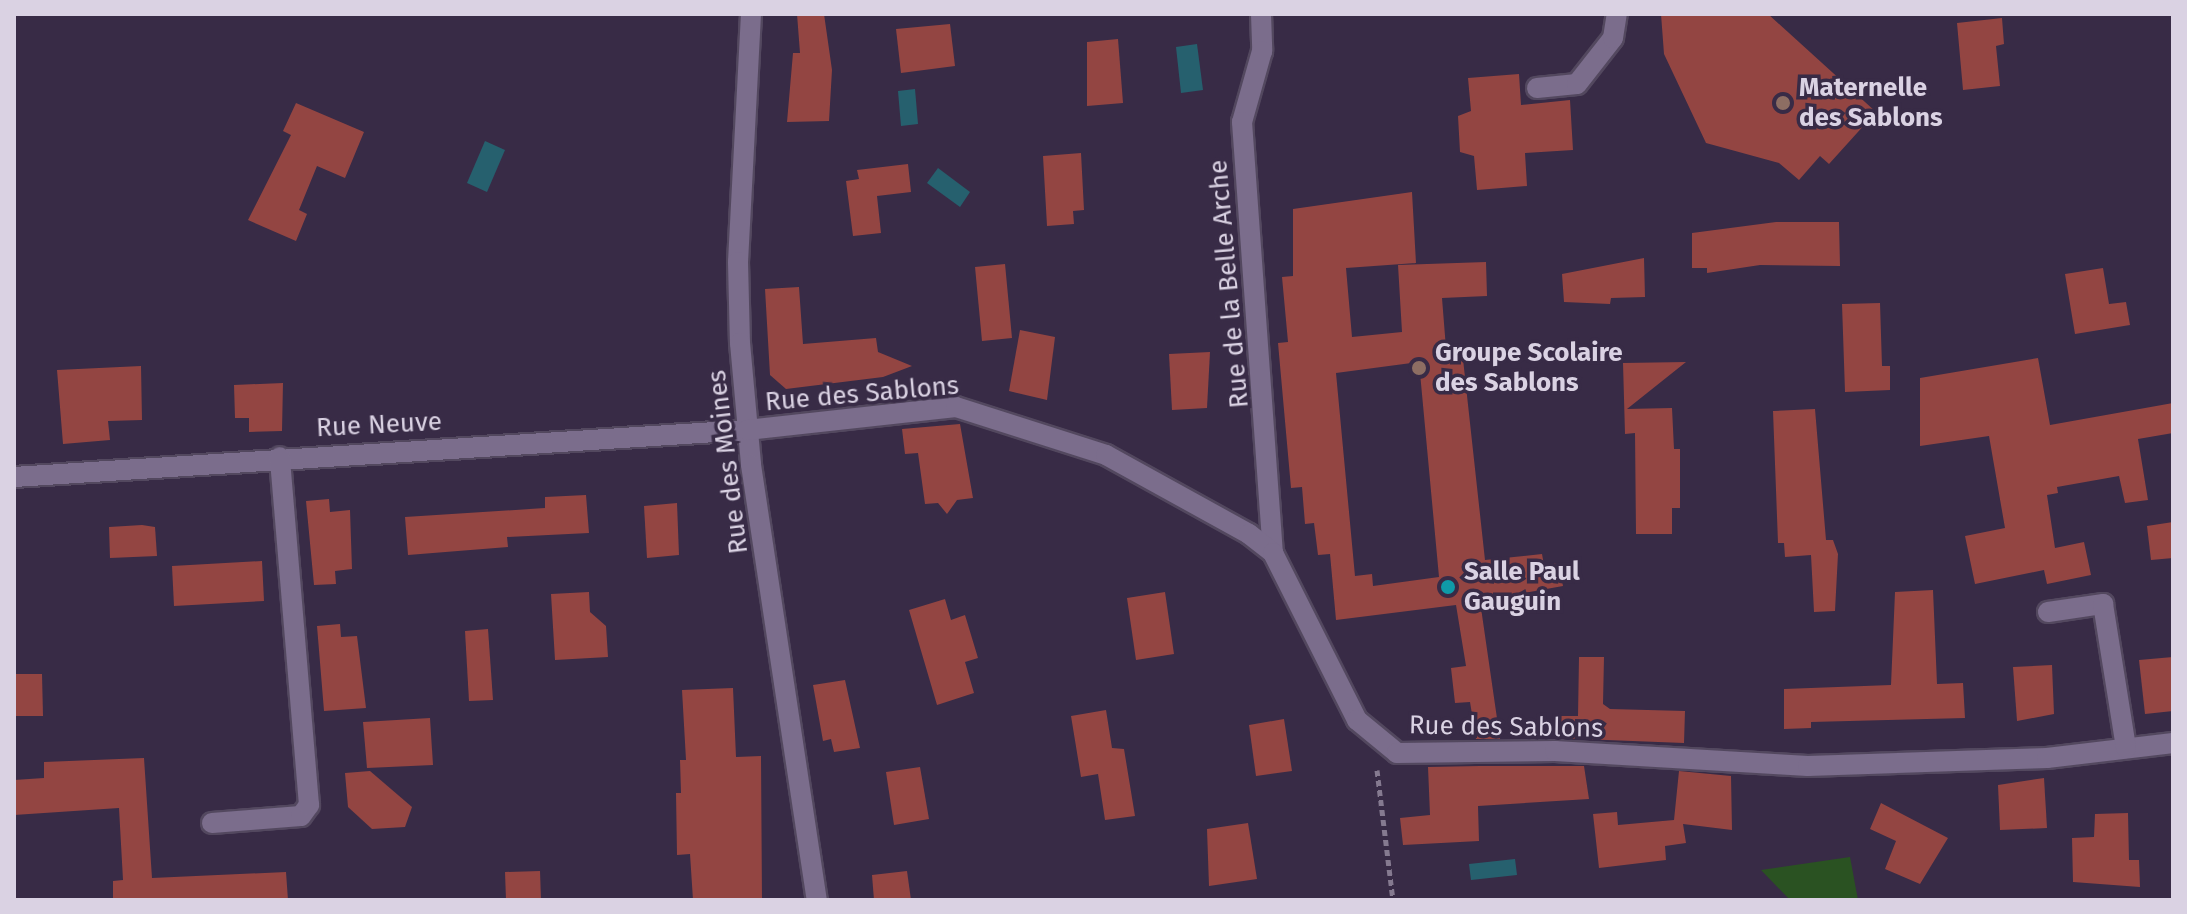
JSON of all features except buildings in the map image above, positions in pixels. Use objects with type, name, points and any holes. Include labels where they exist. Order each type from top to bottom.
[{"type":"street","name":"Rue des Moines","points":[[751,14],[738,262],[747,430],[817,900]]},
{"type":"street","name":"Rue de la Belle Arche","points":[[1261,14],[1262,51],[1242,122],[1273,553]]},
{"type":"street","points":[[1537,88],[1577,84],[1613,38],[1617,14]]},
{"type":"street","name":"Rue des Sablons","points":[[747,430],[956,407],[977,411],[1150,475],[1273,553],[1357,720],[1397,753],[1555,751],[1808,766],[2047,758],[2173,743]]},
{"type":"street","name":"Rue Neuve","points":[[14,477],[280,457],[747,430]]},
{"type":"street","points":[[212,823],[301,816],[309,805],[280,457]]},
{"type":"street","points":[[2048,612],[2103,604],[2126,748]]},
{"type":"path","points":[[1374,753],[1393,900]]},
{"type":"green space","points":[[1850,857],[1858,900],[1790,900],[1761,870]]},
{"type":"shaded area","points":[[1197,44],[1203,90],[1181,93],[1176,47]]},
{"type":"shaded area","points":[[915,89],[918,124],[901,126],[898,91]]},
{"type":"shaded area","points":[[485,141],[505,150],[487,192],[467,183]]},
{"type":"shaded area","points":[[938,168],[970,192],[960,207],[927,183]]},
{"type":"shaded area","points":[[1515,859],[1517,875],[1471,880],[1469,864]]},
{"type":"place","name":"Maternelle des Sablons","points":[[1783,103]]},
{"type":"place","name":"Groupe Scolaire des Sablons","points":[[1419,368]]},
{"type":"place","name":"Salle Paul Gauguin","points":[[1448,587]]}]
